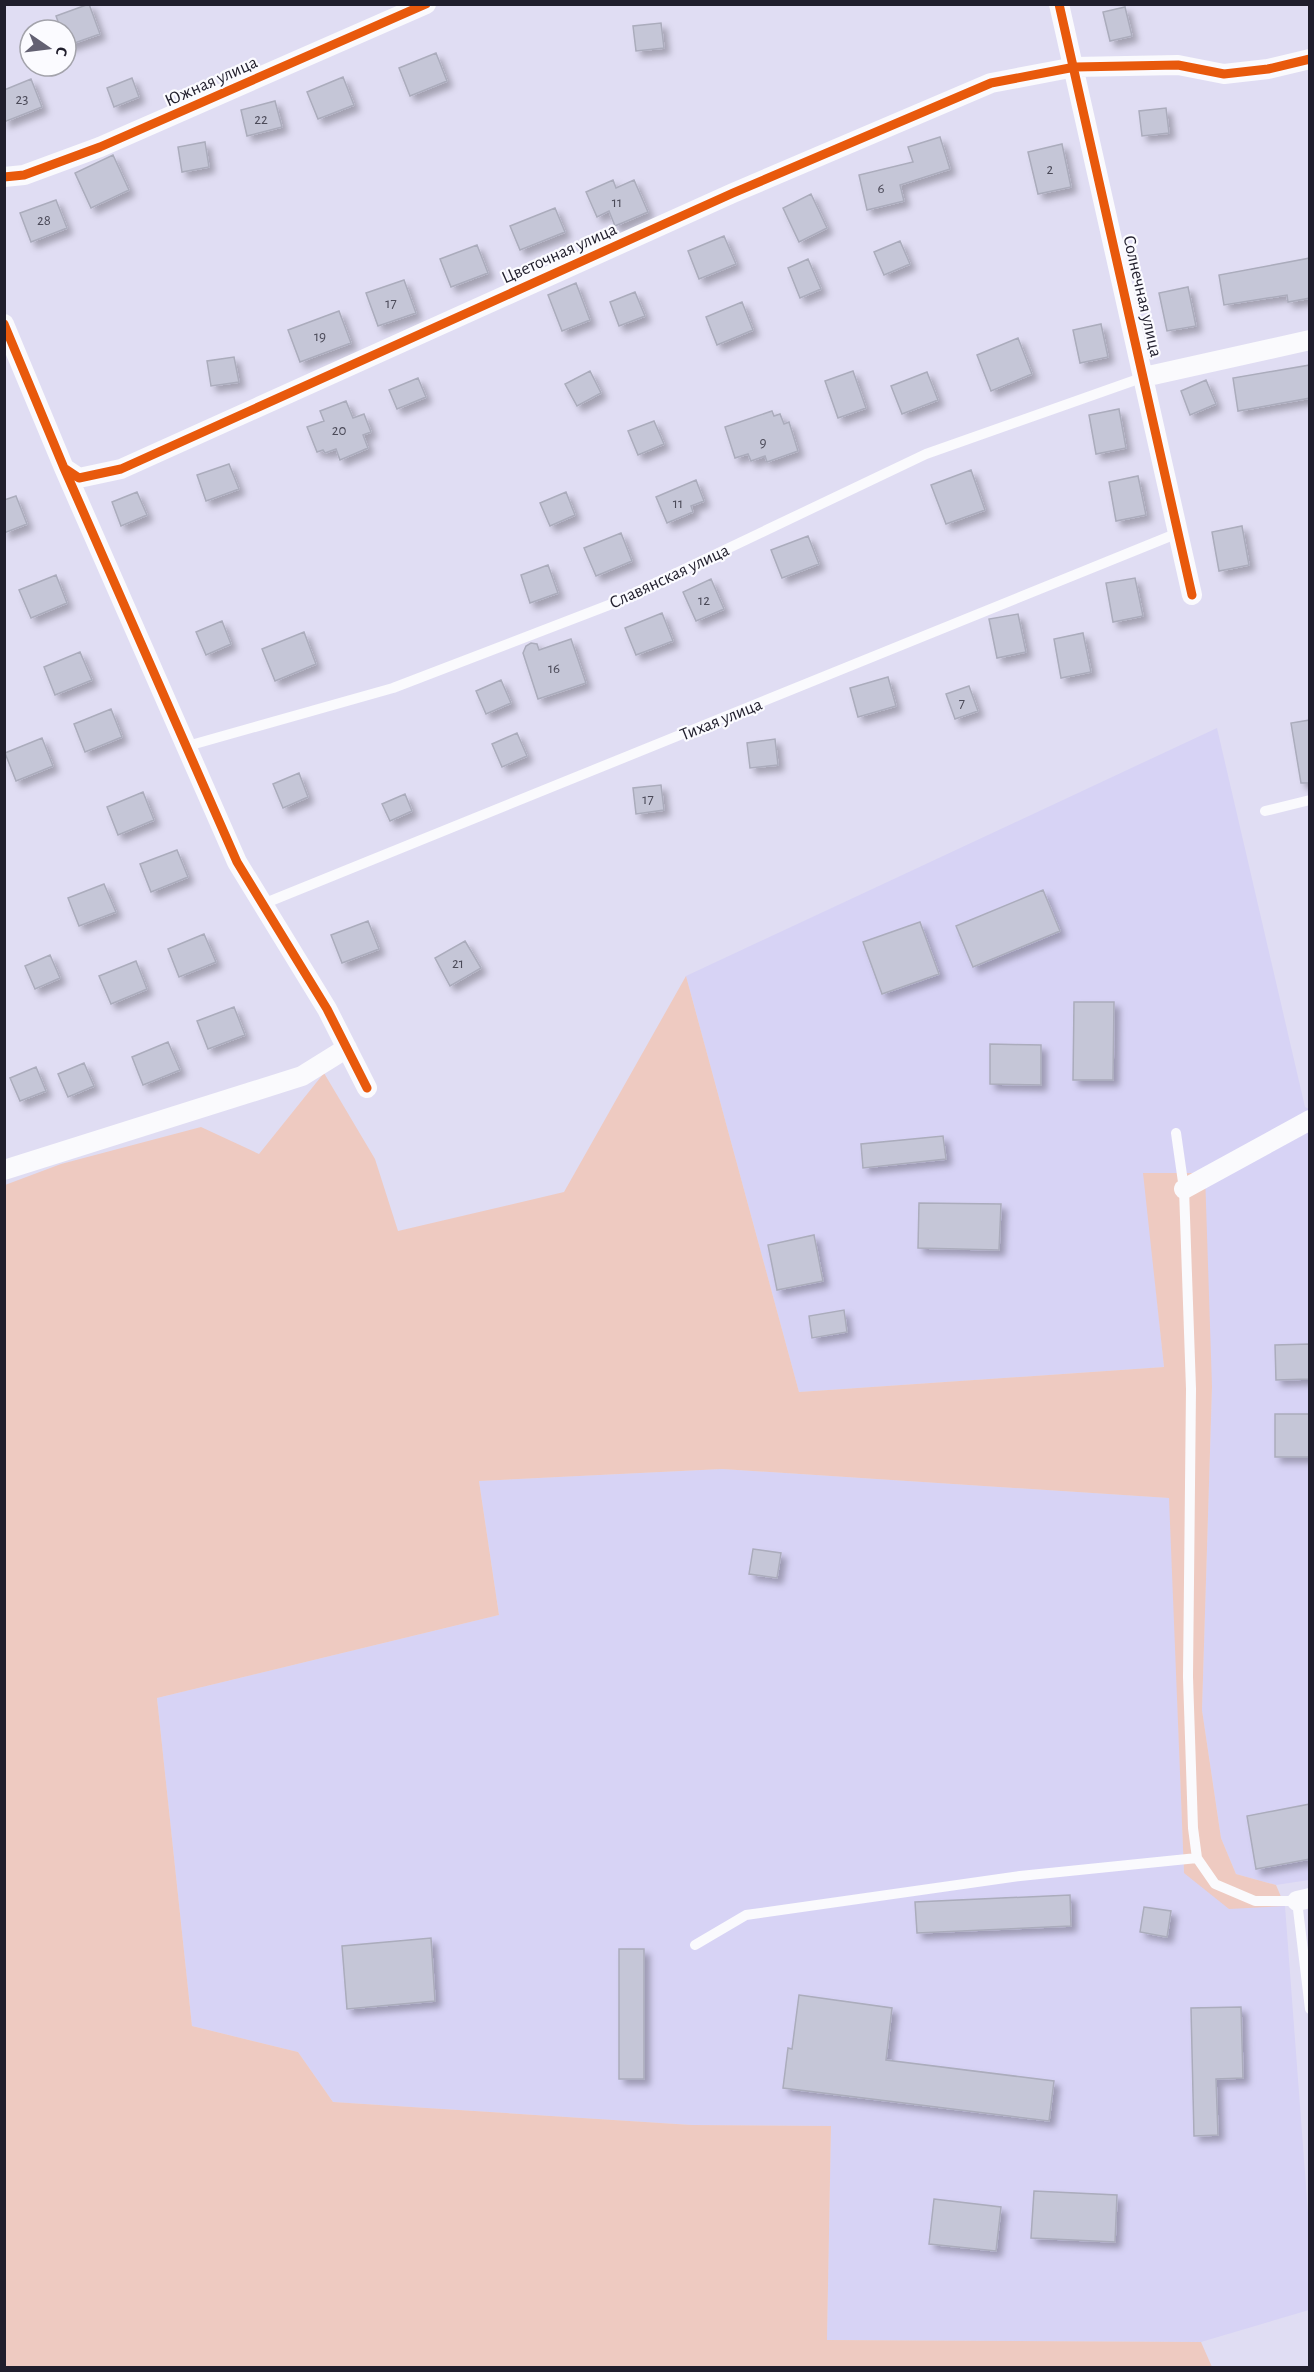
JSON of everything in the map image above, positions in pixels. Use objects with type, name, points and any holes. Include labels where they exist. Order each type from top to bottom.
[{"type":"street","name":"Южная улица","points":[[4,177],[24,175],[100,147],[426,4]]},
{"type":"street","name":"Солнечная улица","points":[[1059,4],[1192,594]]},
{"type":"street","name":"Цветочная улица","points":[[64,468],[79,478],[121,470],[733,193],[991,83],[1075,67],[1178,65],[1224,74],[1268,69],[1310,59]]},
{"type":"street","points":[[4,324],[184,747],[237,862],[327,1009],[366,1088]]},
{"type":"street","points":[[1144,376],[1310,340]]},
{"type":"street","points":[[4,1170],[302,1076],[347,1048]]},
{"type":"street","points":[[1184,1190],[1310,1120]]},
{"type":"lane","name":"Славянская улица","points":[[184,747],[393,688],[598,609],[926,454],[1144,376]]},
{"type":"lane","name":"Тихая улица","points":[[263,904],[1178,533]]},
{"type":"lane","points":[[1265,811],[1310,800]]},
{"type":"lane","points":[[1176,1133],[1184,1190],[1191,1389],[1188,1677],[1193,1828],[1197,1858],[1215,1884],[1255,1901],[1303,1900],[1310,2009]]},
{"type":"lane","points":[[695,1945],[746,1915],[1020,1876],[1197,1858]]},
{"type":"shaded area","points":[[1217,728],[1305,1107],[1309,1109],[1309,1880],[1276,1885],[1236,1874],[1221,1838],[1202,1710],[1212,1387],[1144,1173],[1164,1367],[799,1392],[686,976]]},
{"type":"shaded area","points":[[686,976],[799,1392],[1164,1367],[1143,1173],[1205,1173],[1212,1387],[1202,1710],[1221,1838],[1236,1874],[1276,1885],[1285,1906],[1229,1909],[1184,1873],[1169,1498],[722,1469],[479,1481],[499,1615],[157,1698],[192,2026],[298,2052],[333,2102],[692,2125],[831,2126],[827,2340],[1201,2342],[1212,2367],[5,2368],[5,1185],[61,1164],[201,1127],[259,1154],[324,1073],[375,1159],[398,1231],[564,1192]]},
{"type":"shaded area","points":[[722,1469],[1170,1498],[1184,1873],[1285,1906],[1309,2226],[1309,2310],[1201,2342],[827,2340],[831,2126],[692,2125],[333,2102],[298,2052],[192,2026],[157,1698],[499,1615],[479,1481]]},
{"type":"building","points":[[89,4],[100,34],[78,42],[78,18],[57,18],[56,16]]},
{"type":"building","points":[[1125,7],[1132,36],[1110,41],[1103,12]]},
{"type":"building","points":[[661,23],[664,48],[636,51],[633,26]]},
{"type":"building","points":[[436,53],[447,81],[410,96],[399,68]]},
{"type":"building","points":[[343,77],[354,105],[318,119],[307,92]]},
{"type":"building","points":[[132,78],[139,97],[114,107],[107,88]]},
{"type":"building","points":[[31,79],[42,107],[4,122],[4,90]]},
{"type":"building","points":[[275,101],[282,127],[247,136],[241,110]]},
{"type":"building","points":[[1166,108],[1169,133],[1142,136],[1139,111]]},
{"type":"building","points":[[940,137],[950,169],[900,185],[904,201],[867,210],[859,175],[913,162],[908,147]]},
{"type":"building","points":[[205,142],[209,167],[182,172],[178,147]]},
{"type":"building","points":[[1062,144],[1071,187],[1038,194],[1028,152]]},
{"type":"building","points":[[113,155],[129,190],[91,208],[75,173]]},
{"type":"building","points":[[613,180],[616,188],[634,180],[648,212],[615,226],[609,211],[597,217],[586,192]]},
{"type":"building","points":[[811,194],[827,228],[799,242],[783,208]]},
{"type":"building","points":[[56,200],[67,228],[31,242],[20,213]]},
{"type":"building","points":[[555,208],[565,232],[520,250],[510,226]]},
{"type":"building","points":[[724,236],[736,264],[699,279],[688,251]]},
{"type":"building","points":[[900,241],[910,264],[884,275],[874,252]]},
{"type":"building","points":[[477,245],[488,273],[451,287],[440,259]]},
{"type":"building","points":[[1310,258],[1310,298],[1288,302],[1287,295],[1224,305],[1219,275]]},
{"type":"building","points":[[808,259],[821,289],[800,298],[788,268]]},
{"type":"building","points":[[404,280],[416,313],[378,326],[366,293]]},
{"type":"building","points":[[576,283],[590,320],[562,331],[548,295]]},
{"type":"building","points":[[1188,287],[1196,326],[1167,331],[1159,293]]},
{"type":"building","points":[[635,292],[645,316],[619,326],[610,302]]},
{"type":"building","points":[[742,302],[753,330],[717,345],[706,317]]},
{"type":"building","points":[[339,311],[351,343],[300,362],[288,330]]},
{"type":"building","points":[[1101,324],[1108,357],[1080,363],[1073,330]]},
{"type":"building","points":[[1018,338],[1032,374],[991,391],[977,355]]},
{"type":"building","points":[[234,357],[239,382],[211,386],[207,361]]},
{"type":"building","points":[[1310,365],[1310,398],[1238,411],[1233,378]]},
{"type":"building","points":[[590,371],[601,393],[577,406],[565,384]]},
{"type":"building","points":[[853,371],[866,408],[838,418],[825,381]]},
{"type":"building","points":[[927,372],[938,400],[902,414],[891,386]]},
{"type":"building","points":[[418,378],[426,397],[397,409],[389,390]]},
{"type":"building","points":[[1206,380],[1216,404],[1190,415],[1181,391]]},
{"type":"building","points":[[346,401],[353,418],[364,414],[371,432],[363,435],[368,448],[340,460],[336,449],[325,453],[323,450],[317,452],[307,427],[324,421],[320,411]]},
{"type":"building","points":[[1119,409],[1126,448],[1096,454],[1089,415]]},
{"type":"building","points":[[772,411],[774,416],[780,414],[784,424],[789,422],[798,451],[767,462],[765,456],[751,461],[748,454],[735,458],[725,427]]},
{"type":"building","points":[[654,421],[664,444],[638,455],[628,431]]},
{"type":"building","points":[[229,464],[239,489],[206,501],[197,475]]},
{"type":"building","points":[[971,470],[985,510],[946,524],[931,485]]},
{"type":"building","points":[[1138,476],[1146,515],[1116,521],[1109,482]]},
{"type":"building","points":[[696,480],[704,501],[691,506],[693,512],[667,523],[656,497]]},
{"type":"building","points":[[137,492],[147,515],[121,526],[112,502]]},
{"type":"building","points":[[566,492],[575,515],[550,526],[540,503]]},
{"type":"building","points":[[16,496],[27,524],[4,533],[4,500]]},
{"type":"building","points":[[1242,526],[1249,565],[1219,571],[1212,532]]},
{"type":"building","points":[[621,533],[632,561],[596,576],[584,548]]},
{"type":"building","points":[[808,536],[819,564],[782,578],[771,550]]},
{"type":"building","points":[[548,565],[558,593],[530,603],[521,575]]},
{"type":"building","points":[[56,575],[67,603],[31,618],[19,590]]},
{"type":"building","points":[[1135,578],[1143,616],[1113,622],[1106,583]]},
{"type":"building","points":[[711,579],[724,609],[696,621],[683,592]]},
{"type":"building","points":[[662,613],[673,641],[636,655],[625,628]]},
{"type":"building","points":[[1018,614],[1026,652],[997,658],[989,619]]},
{"type":"building","points":[[222,621],[231,644],[206,655],[196,632]]},
{"type":"building","points":[[304,632],[316,664],[275,681],[262,649]]},
{"type":"building","points":[[1083,633],[1091,672],[1061,678],[1054,639]]},
{"type":"building","points":[[571,639],[586,683],[538,699],[523,653],[526,646],[531,643],[537,644],[539,650]]},
{"type":"building","points":[[80,652],[92,680],[55,695],[44,667]]},
{"type":"building","points":[[888,677],[896,706],[858,717],[850,688]]},
{"type":"building","points":[[501,680],[511,703],[486,714],[476,691]]},
{"type":"building","points":[[969,686],[978,711],[955,719],[946,694]]},
{"type":"building","points":[[111,709],[122,737],[85,752],[74,724]]},
{"type":"building","points":[[1310,720],[1310,783],[1301,783],[1291,723]]},
{"type":"building","points":[[517,733],[527,756],[502,767],[492,744]]},
{"type":"building","points":[[42,738],[53,766],[16,781],[5,753]]},
{"type":"building","points":[[775,739],[778,765],[750,768],[747,743]]},
{"type":"building","points":[[299,773],[308,797],[283,808],[273,784]]},
{"type":"building","points":[[661,785],[664,810],[636,814],[633,788]]},
{"type":"building","points":[[143,792],[154,820],[118,835],[107,807]]},
{"type":"building","points":[[405,794],[412,811],[390,821],[382,804]]},
{"type":"building","points":[[177,850],[188,877],[151,892],[140,864]]},
{"type":"building","points":[[104,884],[116,912],[79,926],[68,898]]},
{"type":"building","points":[[1043,890],[1060,931],[973,967],[956,926]]},
{"type":"building","points":[[368,921],[379,949],[342,963],[331,935]]},
{"type":"building","points":[[920,922],[939,974],[882,994],[863,942]]},
{"type":"building","points":[[204,934],[216,962],[179,977],[168,949]]},
{"type":"building","points":[[465,941],[481,968],[450,986],[435,958]]},
{"type":"building","points":[[50,955],[60,978],[35,989],[25,966]]},
{"type":"building","points":[[136,961],[147,989],[111,1004],[99,976]]},
{"type":"building","points":[[1074,1002],[1114,1002],[1113,1080],[1073,1080]]},
{"type":"building","points":[[234,1007],[245,1035],[208,1049],[197,1021]]},
{"type":"building","points":[[168,1042],[180,1070],[143,1085],[132,1057]]},
{"type":"building","points":[[990,1044],[1041,1045],[1041,1085],[990,1084]]},
{"type":"building","points":[[84,1063],[94,1086],[68,1097],[58,1074]]},
{"type":"building","points":[[36,1067],[46,1091],[20,1101],[10,1078]]},
{"type":"building","points":[[943,1136],[946,1159],[863,1168],[861,1144]]},
{"type":"building","points":[[919,1203],[1001,1204],[999,1250],[918,1248]]},
{"type":"building","points":[[814,1235],[823,1281],[777,1290],[768,1245]]},
{"type":"building","points":[[844,1310],[847,1332],[812,1338],[809,1316]]},
{"type":"building","points":[[1310,1344],[1310,1379],[1276,1380],[1275,1345]]},
{"type":"building","points":[[1275,1414],[1310,1414],[1310,1457],[1275,1457]]},
{"type":"building","points":[[753,1549],[781,1553],[777,1578],[749,1574]]},
{"type":"building","points":[[1310,1804],[1310,1859],[1256,1869],[1247,1816]]},
{"type":"building","points":[[1070,1895],[1071,1926],[917,1933],[915,1902]]},
{"type":"building","points":[[1144,1907],[1171,1911],[1167,1937],[1140,1932]]},
{"type":"building","points":[[431,1938],[435,2001],[347,2009],[342,1946]]},
{"type":"building","points":[[619,1949],[644,1949],[644,2079],[619,2079]]},
{"type":"building","points":[[799,1995],[892,2008],[886,2060],[1054,2081],[1049,2121],[783,2088],[788,2048],[792,2049]]},
{"type":"building","points":[[1241,2007],[1243,2078],[1216,2079],[1218,2135],[1194,2136],[1191,2008]]},
{"type":"building","points":[[1034,2191],[1117,2195],[1115,2242],[1031,2238]]},
{"type":"building","points":[[934,2199],[1001,2207],[996,2251],[929,2244]]},
{"type":"cycle path","points":[[4,177],[24,175],[100,147],[426,4]]},
{"type":"cycle path","points":[[1059,4],[1192,595]]},
{"type":"cycle path","points":[[64,468],[79,478],[121,469],[733,193],[991,83],[1075,67],[1178,65],[1224,74],[1268,69],[1310,59]]},
{"type":"cycle path","points":[[4,324],[64,468],[237,862],[327,1009],[367,1088]]}]
